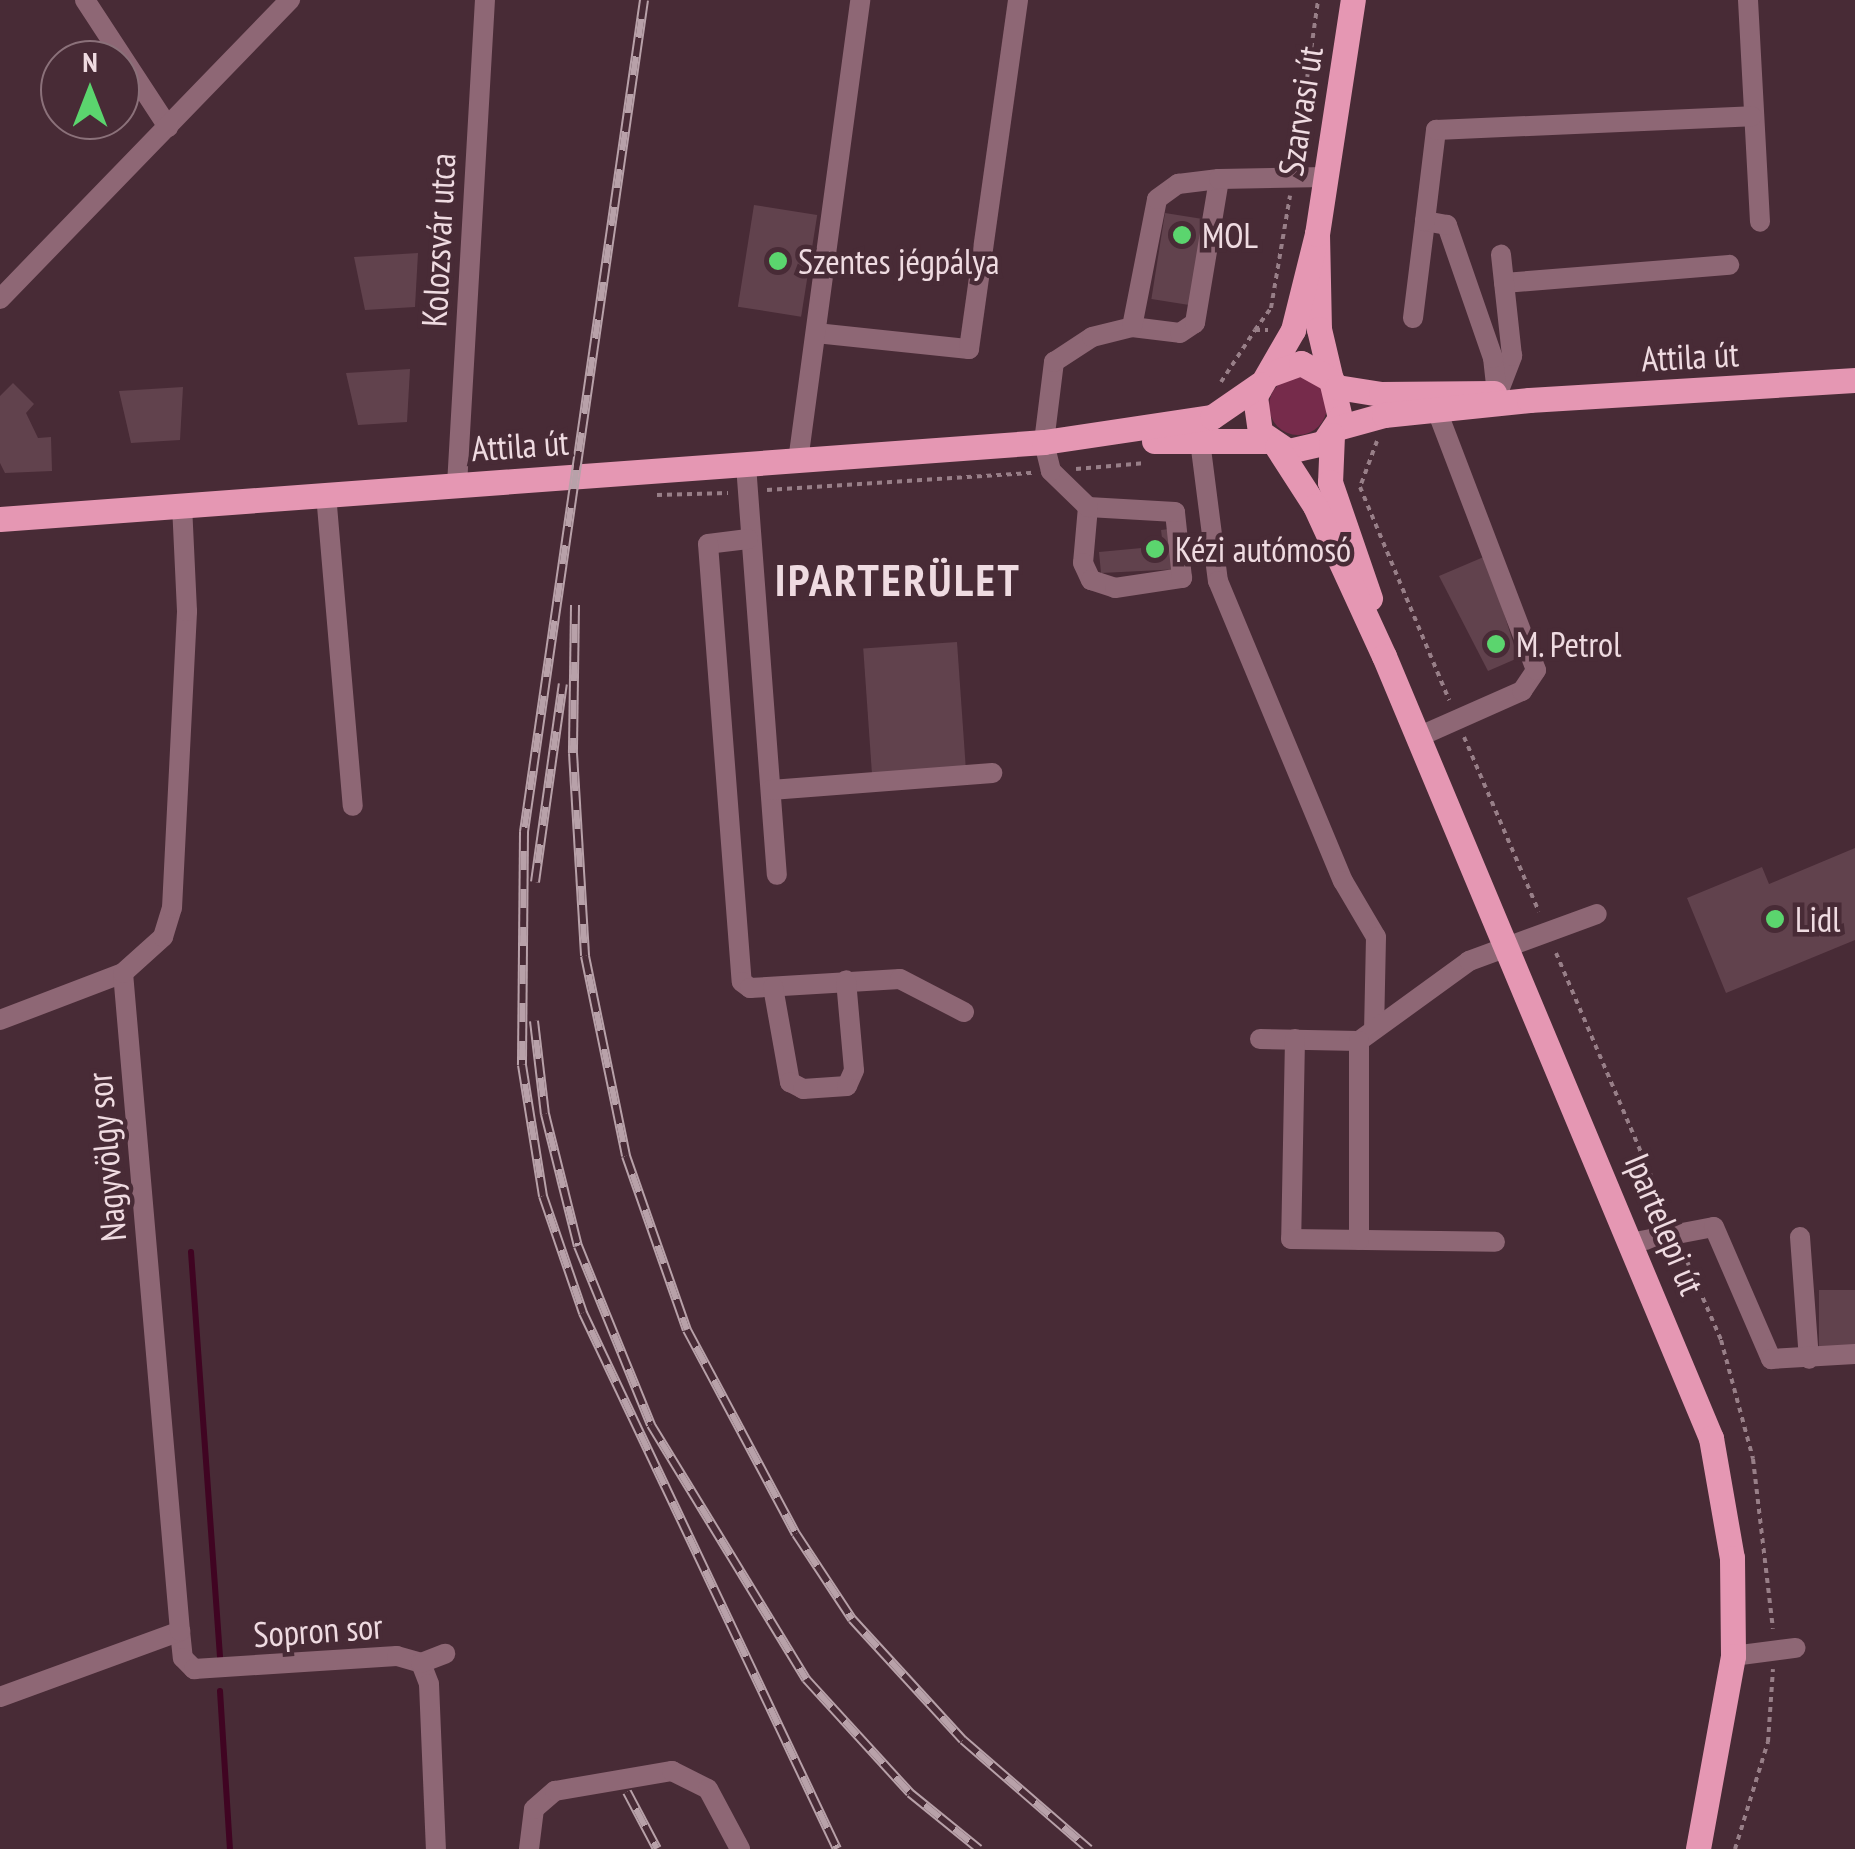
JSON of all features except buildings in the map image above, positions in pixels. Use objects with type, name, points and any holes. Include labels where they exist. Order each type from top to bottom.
[{"type":"main road","name":"Szarvasi út","points":[[1317,234],[1353,0]]},
{"type":"main road","points":[[1317,234],[1293,330],[1264,379],[1253,408],[1315,506],[1384,656]]},
{"type":"main road","points":[[1317,234],[1319,329],[1334,383],[1330,482],[1384,656]]},
{"type":"main road","points":[[1264,379],[1301,364],[1334,383]]},
{"type":"main road","name":"Attila út","points":[[1044,442],[1212,417],[1264,379]]},
{"type":"main road","name":"Attila út","points":[[1334,383],[1381,394],[1528,400],[1855,380]]},
{"type":"main road","name":"Attila út","points":[[1334,432],[1498,398]]},
{"type":"main road","points":[[1273,444],[1312,449],[1334,432]]},
{"type":"main road","name":"Attila út","points":[[0,519],[1044,442],[1200,440],[1273,444]]},
{"type":"main road","name":"Ipartelepi út","points":[[1384,656],[1635,1242],[1718,1462],[1732,1558],[1734,1656],[1698,1849]]},
{"type":"street","points":[[86,0],[168,127]]},
{"type":"street","points":[[0,300],[290,0]]},
{"type":"street","name":"Kolozsvár utca","points":[[457,484],[485,0]]},
{"type":"street","points":[[798,461],[860,0]]},
{"type":"street","points":[[816,333],[969,350],[1018,0]]},
{"type":"street","points":[[1748,0],[1760,222]]},
{"type":"street","points":[[1412,318],[1436,130],[1752,116]]},
{"type":"street","points":[[1088,508],[1082,562],[1091,580],[1116,588],[1182,578],[1175,512],[1088,508],[1051,471],[1044,442],[1054,362],[1092,336],[1132,327],[1180,333],[1195,323],[1219,178]]},
{"type":"street","points":[[1132,327],[1156,199],[1178,184],[1219,178],[1325,178]]},
{"type":"street","points":[[1425,221],[1447,225],[1498,398]]},
{"type":"street","points":[[1498,398],[1512,366],[1502,255]]},
{"type":"street","points":[[1504,283],[1730,265]]},
{"type":"street","points":[[1418,736],[1522,691],[1536,670],[1437,410]]},
{"type":"street","points":[[1200,440],[1218,581],[1343,881],[1376,937],[1367,1035],[1359,1240]]},
{"type":"street","points":[[746,464],[748,539],[778,875]]},
{"type":"street","points":[[326,494],[352,806]]},
{"type":"street","points":[[0,1020],[123,973],[163,937],[172,908],[187,611],[182,504]]},
{"type":"street","points":[[748,539],[708,544],[740,976],[750,988],[900,979],[964,1012]]},
{"type":"street","points":[[771,790],[992,773]]},
{"type":"street","points":[[1260,1039],[1367,1035],[1469,962],[1597,914]]},
{"type":"street","name":"Nagyvölgy sor","points":[[123,973],[180,1631]]},
{"type":"street","points":[[773,987],[790,1082],[802,1089],[847,1086],[854,1070],[846,980]]},
{"type":"street","points":[[1296,1040],[1290,1239],[1494,1242]]},
{"type":"street","points":[[1635,1242],[1714,1227],[1771,1360],[1855,1354]]},
{"type":"street","points":[[1800,1237],[1809,1360]]},
{"type":"street","points":[[0,1698],[180,1631]]},
{"type":"street","name":"Sopron sor","points":[[180,1631],[194,1669],[397,1656],[421,1663],[430,1684],[436,1849]]},
{"type":"street","points":[[1734,1656],[1796,1648]]},
{"type":"street","points":[[421,1663],[445,1654]]},
{"type":"street","points":[[528,1849],[534,1810],[555,1791],[672,1771],[708,1789],[740,1849]]},
{"type":"shaded area","points":[[1298,377],[1318,386],[1327,406],[1318,426],[1298,435],[1278,426],[1269,406],[1278,386]]},
{"type":"waterway","points":[[191,1252],[220,1658]]},
{"type":"waterway","points":[[220,1691],[230,1849]]},
{"type":"railway","points":[[644,0],[524,832],[522,1065],[543,1196],[583,1313],[837,1849]]},
{"type":"railway","points":[[575,605],[573,753],[585,956],[626,1156],[687,1330],[796,1534],[852,1619],[963,1740],[1089,1849]]},
{"type":"railway","points":[[535,882],[563,684]]},
{"type":"railway","points":[[534,1021],[545,1114],[578,1246],[651,1425],[806,1679],[910,1793],[979,1849]]},
{"type":"railway","points":[[627,1792],[657,1849]]},
{"type":"place","name":"MOL","points":[[1182,235]]},
{"type":"place","name":"Szentes jégpálya","points":[[778,261]]},
{"type":"place","name":"Kézi autómosó","points":[[1155,549]]},
{"type":"place","name":"M. Petrol","points":[[1496,644]]},
{"type":"place","name":"Lidl","points":[[1775,919]]},
{"type":"district","name":"IPARTERÜLET","points":[[898,580]]}]
